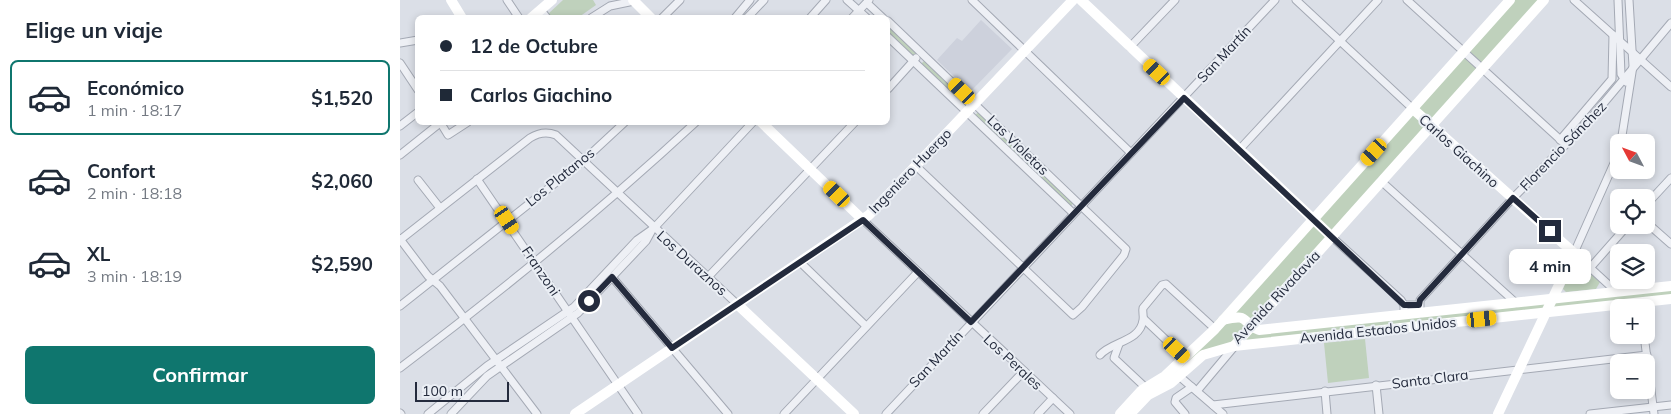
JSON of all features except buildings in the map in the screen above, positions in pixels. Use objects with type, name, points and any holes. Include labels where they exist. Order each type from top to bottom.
[{"type":"main road","points":[[451,0],[460,15]]},
{"type":"main road","points":[[544,14],[552,0]]},
{"type":"main road","name":"Ingeniero Huergo","points":[[575,414],[863,220],[1073,0]]},
{"type":"main road","points":[[1080,0],[1332,237]]},
{"type":"main road","name":"Avenida Rivadavia","points":[[1120,414],[1146,388],[1166,376],[1215,329],[1314,221],[1510,0]]},
{"type":"main road","name":"Avenida Rivadavia","points":[[1130,414],[1148,395],[1179,376],[1203,355],[1229,347],[1252,325],[1544,0]]},
{"type":"main road","points":[[633,1],[648,15]]},
{"type":"main road","name":"Carlos Giachino","points":[[1413,109],[1574,253]]},
{"type":"main road","name":"Los Perales","points":[[764,125],[863,220]]},
{"type":"main road","points":[[1498,414],[1574,253]]},
{"type":"main road","name":"Avenida Estados Unidos","points":[[1222,320],[1238,316],[1248,320],[1260,330],[1404,310],[1516,303],[1620,290],[1671,286]]},
{"type":"main road","name":"Avenida Estados Unidos","points":[[1655,302],[1671,299]]},
{"type":"main road","name":"Los Duraznos","points":[[737,304],[854,414]]},
{"type":"main road","name":"Avenida Estados Unidos","points":[[1229,347],[1546,312],[1610,307]]},
{"type":"main road","points":[[1419,309],[1422,326]]},
{"type":"main road","points":[[1404,310],[1406,328]]},
{"type":"main road","points":[[1215,329],[1216,340],[1229,347]]},
{"type":"street","points":[[507,0],[517,15]]},
{"type":"street","points":[[665,15],[680,0]]},
{"type":"street","points":[[738,15],[750,0]]},
{"type":"street","points":[[751,15],[764,0]]},
{"type":"street","points":[[813,15],[826,0]]},
{"type":"street","points":[[847,0],[864,15]]},
{"type":"street","points":[[972,0],[1131,153]]},
{"type":"street","points":[[1130,47],[1175,0]]},
{"type":"street","name":"San Martín","points":[[886,414],[1022,267],[1275,0]]},
{"type":"street","points":[[1296,0],[1413,109]]},
{"type":"street","points":[[1239,150],[1378,0]]},
{"type":"street","points":[[1407,0],[1562,142],[1612,79],[1613,35]]},
{"type":"street","points":[[1574,0],[1671,87]]},
{"type":"street","points":[[1618,0],[1621,74],[1630,86]]},
{"type":"street","points":[[1622,134],[1633,66],[1630,49],[1629,0]]},
{"type":"street","points":[[596,15],[610,6],[633,1]]},
{"type":"street","points":[[855,15],[868,1],[880,15]]},
{"type":"street","name":"Florencio Sánchez","points":[[1419,309],[1420,300],[1562,142],[1586,123],[1671,23]]},
{"type":"street","name":"Las Violetas","points":[[890,24],[1126,250],[1111,274],[1077,312],[1072,314],[1022,267]]},
{"type":"street","name":"Las Violetas","points":[[890,39],[1073,213]]},
{"type":"street","points":[[400,44],[415,41]]},
{"type":"street","points":[[890,87],[921,52]]},
{"type":"street","points":[[400,63],[415,86]]},
{"type":"street","points":[[400,126],[415,114]]},
{"type":"street","points":[[400,155],[438,125]]},
{"type":"street","points":[[441,125],[448,134],[463,125]]},
{"type":"street","name":"Los Platanos","points":[[400,306],[583,160],[622,125]]},
{"type":"street","points":[[400,368],[465,319],[618,194],[693,125]]},
{"type":"street","points":[[451,414],[500,363],[570,314],[612,277],[646,241],[654,228],[750,125]]},
{"type":"street","points":[[708,277],[852,125]]},
{"type":"street","name":"Los Duraznos","points":[[477,179],[536,135],[550,133],[556,135],[737,304]]},
{"type":"street","points":[[916,166],[1022,267]]},
{"type":"street","points":[[1574,253],[1610,172]]},
{"type":"street","points":[[1655,195],[1671,178]]},
{"type":"street","points":[[477,179],[400,239],[432,280],[440,286],[537,414]]},
{"type":"street","name":"Franzoni","points":[[477,179],[507,220],[638,414]]},
{"type":"street","points":[[418,180],[440,208]]},
{"type":"street","points":[[1381,180],[1516,303]]},
{"type":"street","name":"Los Perales","points":[[863,220],[1070,414]]},
{"type":"street","points":[[570,314],[637,240],[654,228]]},
{"type":"street","points":[[1655,230],[1671,244]]},
{"type":"street","points":[[1590,268],[1620,234]]},
{"type":"street","points":[[1332,237],[1404,310]]},
{"type":"street","name":"Carlos Giachino","points":[[1574,253],[1609,285],[1620,290]]},
{"type":"street","points":[[800,262],[866,326]]},
{"type":"street","points":[[784,414],[918,272]]},
{"type":"street","points":[[612,277],[728,414]]},
{"type":"street","points":[[1100,355],[1104,350],[1132,337],[1140,328],[1144,319],[1142,308],[1162,285],[1166,284],[1215,329]]},
{"type":"street","points":[[1144,319],[1185,358]]},
{"type":"street","points":[[1119,344],[1114,358],[1146,388]]},
{"type":"street","points":[[1185,414],[1175,402],[1176,398],[1194,389],[1229,347]]},
{"type":"street","name":"Santa Clara","points":[[1213,405],[1610,359]]},
{"type":"street","points":[[428,414],[487,366],[500,363]]},
{"type":"street","points":[[983,414],[1024,371]]},
{"type":"street","points":[[1179,376],[1223,414]]},
{"type":"street","points":[[1376,385],[1379,414]]},
{"type":"street","points":[[1325,391],[1328,414]]},
{"type":"street","points":[[1038,414],[1053,398]]},
{"type":"street","points":[[1590,414],[1654,411],[1671,405]]},
{"type":"shaded area","points":[[981,20],[1012,49],[970,92],[937,60],[957,38],[962,41]]},
{"type":"green space","points":[[563,0],[593,0],[596,5],[582,15],[547,15]]},
{"type":"green space","points":[[1510,0],[1544,0],[1253,325],[1256,329],[1671,286],[1671,299],[1655,301],[1655,299],[1610,299],[1610,306],[1210,352],[1165,376]]},
{"type":"green space","points":[[890,26],[918,53],[913,57],[890,34]]},
{"type":"green space","points":[[925,60],[968,100],[965,104],[921,64]]},
{"type":"green space","points":[[980,111],[1075,201],[1071,206],[974,116]]},
{"type":"green space","points":[[1575,262],[1600,282],[1596,289],[1566,292],[1563,289]]},
{"type":"green space","points":[[1365,339],[1369,378],[1328,383],[1324,343]]},
{"type":"route","points":[[589,301],[612,277],[672,348],[863,220],[971,322],[1184,98],[1401,300],[1404,305],[1419,305],[1420,300],[1513,198],[1550,231]]}]
